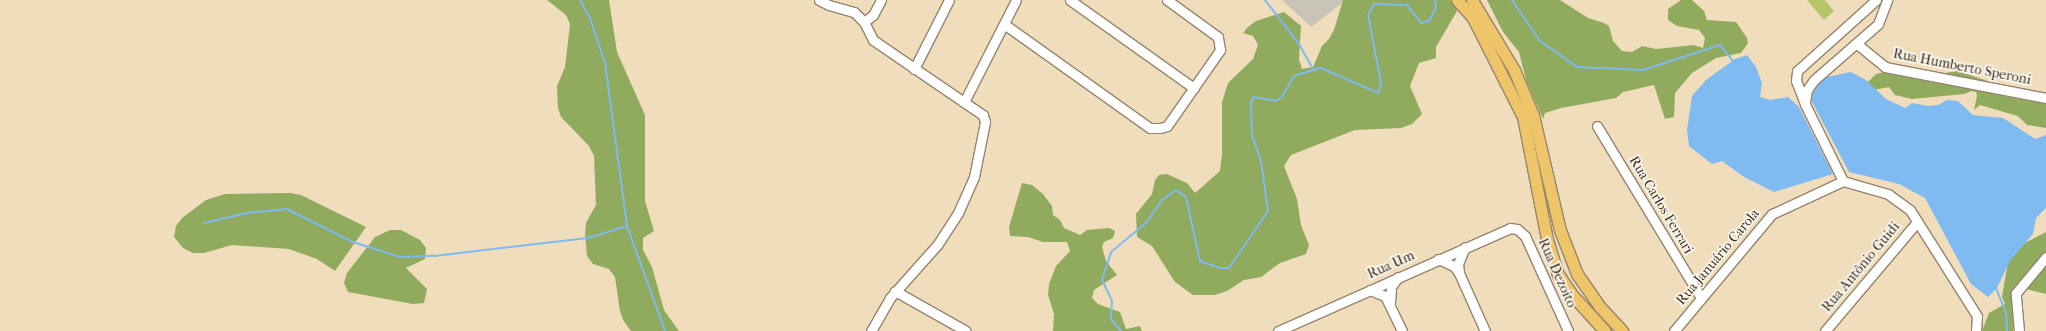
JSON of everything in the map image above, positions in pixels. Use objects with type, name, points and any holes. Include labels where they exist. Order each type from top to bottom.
[{"type":"main road","points":[[1457,0],[1473,18],[1523,117],[1547,239],[1558,274],[1573,296],[1605,331]]},
{"type":"main road","points":[[1472,0],[1514,70],[1533,116],[1560,230],[1577,274],[1600,307],[1622,331]]},
{"type":"street","points":[[819,0],[832,7],[850,10],[864,22],[873,40],[983,115],[985,122],[974,177],[958,213],[937,245],[895,292],[871,331]]},
{"type":"street","points":[[864,22],[873,15],[881,0]]},
{"type":"street","points":[[914,69],[948,0]]},
{"type":"street","points":[[964,102],[1016,0]]},
{"type":"street","points":[[1070,0],[1194,88]]},
{"type":"street","points":[[1004,24],[1150,128],[1167,126],[1220,50],[1220,40],[1167,0]]},
{"type":"street","points":[[1805,104],[1807,90],[1814,80],[1857,44],[1881,18],[1887,0]]},
{"type":"street","points":[[1881,18],[1874,1],[1799,67],[1796,81],[1805,104],[1843,181],[1888,194],[1910,210],[1978,320],[1976,331]]},
{"type":"street","name":"Rua Humberto Speroni","points":[[1857,44],[1885,68],[2046,98]]},
{"type":"street","name":"Rua Carlos Ferrari","points":[[1597,126],[1701,298]]},
{"type":"street","name":"Rua Januário Carola","points":[[1674,331],[1772,214],[1843,181]]},
{"type":"street","name":"Rua Antônio Guidi","points":[[1825,331],[1917,222]]},
{"type":"street","name":"Rua Um","points":[[1278,331],[1501,230],[1517,229]]},
{"type":"street","name":"Rua Dezoito","points":[[1517,229],[1525,236],[1568,331]]},
{"type":"street","points":[[1459,273],[1458,264],[1465,246]]},
{"type":"street","points":[[2019,331],[2016,293],[2046,257]]},
{"type":"street","points":[[1438,259],[1454,266],[1459,273],[1484,331]]},
{"type":"street","points":[[1390,303],[1391,287],[1398,277]]},
{"type":"street","points":[[1370,290],[1385,296],[1390,303],[1402,331]]},
{"type":"street","points":[[895,292],[966,331]]},
{"type":"shaded area","points":[[1282,0],[1346,0],[1311,27]]},
{"type":"green space","points":[[547,0],[609,0],[617,52],[645,115],[645,201],[654,231],[643,238],[643,250],[652,267],[664,310],[679,331],[631,331],[623,320],[620,311],[615,277],[609,269],[593,264],[587,256],[585,234],[586,223],[596,205],[594,156],[589,146],[561,117],[558,108],[557,86],[565,67],[570,24],[566,15]]},
{"type":"green space","points":[[1343,0],[1452,0],[1457,11],[1436,47],[1436,58],[1419,63],[1410,86],[1422,114],[1412,124],[1401,128],[1355,130],[1291,155],[1284,166],[1297,199],[1301,225],[1309,245],[1306,254],[1280,263],[1261,277],[1244,280],[1227,291],[1215,295],[1193,295],[1175,282],[1152,246],[1137,237],[1136,214],[1152,194],[1155,180],[1159,175],[1167,174],[1187,183],[1195,193],[1220,171],[1222,155],[1222,102],[1228,83],[1253,59],[1258,45],[1253,36],[1243,33],[1248,27],[1256,21],[1284,12],[1301,26],[1299,59],[1302,69],[1313,67],[1322,46],[1329,39],[1334,30]]},
{"type":"green space","points":[[1487,0],[1560,0],[1588,18],[1609,26],[1613,41],[1622,51],[1632,52],[1642,46],[1656,49],[1694,45],[1703,48],[1705,38],[1699,30],[1677,26],[1668,20],[1668,9],[1681,0],[1692,0],[1704,11],[1707,20],[1736,22],[1747,38],[1748,43],[1741,53],[1716,58],[1692,73],[1675,93],[1674,117],[1665,119],[1654,85],[1623,92],[1616,98],[1561,108],[1545,113],[1543,119],[1526,80],[1519,52],[1503,32]]},
{"type":"green space","points":[[1807,0],[1825,0],[1834,11],[1824,20]]},
{"type":"green space","points":[[1894,70],[1939,74],[1957,71],[1985,80],[2014,98],[2046,104],[2046,128],[2027,125],[2018,116],[1980,105],[1974,110],[1977,96],[1976,92],[1972,91],[1964,94],[1912,99],[1895,95],[1889,87],[1873,90],[1867,83],[1876,74]]},
{"type":"green space","points":[[1022,183],[1032,185],[1043,194],[1052,206],[1053,215],[1060,220],[1064,228],[1080,235],[1087,230],[1109,228],[1115,231],[1113,238],[1104,242],[1102,247],[1106,261],[1117,275],[1094,290],[1092,298],[1098,304],[1120,312],[1126,329],[1140,326],[1142,331],[1053,331],[1054,314],[1048,295],[1049,284],[1056,266],[1070,251],[1067,242],[1043,242],[1028,237],[1010,236],[1009,227]]},
{"type":"green space","points":[[290,193],[301,195],[366,227],[335,271],[317,259],[289,249],[232,245],[204,253],[193,253],[183,248],[174,237],[176,226],[182,218],[206,200],[225,194]]},
{"type":"green space","points":[[390,230],[401,230],[420,240],[426,248],[425,259],[406,268],[427,289],[424,303],[413,304],[348,292],[344,283],[347,273],[375,237]]},
{"type":"green space","points":[[2046,232],[2046,294],[2022,288],[2013,308],[2013,331],[1982,331],[1989,313],[2005,304],[2002,297],[2008,262],[2019,246]]},
{"type":"water","points":[[1747,55],[1756,67],[1762,83],[1760,97],[1770,100],[1788,97],[1799,107],[1833,174],[1774,192],[1744,177],[1722,161],[1712,164],[1689,146],[1687,130],[1692,96],[1706,80],[1735,59]]},
{"type":"water","points":[[1851,72],[1866,80],[1886,99],[1905,108],[1912,103],[1928,106],[1938,105],[1947,100],[1958,101],[1973,115],[2003,118],[2035,139],[2046,135],[2046,208],[2036,218],[2033,234],[2010,261],[1997,288],[1988,297],[1971,284],[1925,198],[1899,184],[1849,172],[1810,98],[1822,78]]},
{"type":"waterway","points":[[580,0],[589,16],[605,63],[627,226],[665,331]]},
{"type":"waterway","points":[[1265,0],[1299,44],[1313,69]]},
{"type":"waterway","points":[[1121,331],[1111,319],[1112,301],[1102,280],[1111,252],[1146,223],[1162,200],[1176,190],[1186,197],[1200,261],[1220,268],[1229,268],[1268,211],[1261,161],[1252,135],[1251,102],[1254,97],[1276,101],[1282,97],[1294,76],[1321,68],[1378,93],[1381,83],[1368,15],[1374,4],[1407,5],[1421,23],[1429,21],[1436,8],[1435,0]]},
{"type":"waterway","points":[[1512,0],[1540,41],[1577,67],[1643,70],[1720,45],[1734,62]]},
{"type":"waterway","points":[[204,223],[247,213],[287,209],[353,242],[400,257],[434,256],[588,238],[627,226]]},
{"type":"waterway","points":[[1996,288],[2006,313],[2007,331]]}]
